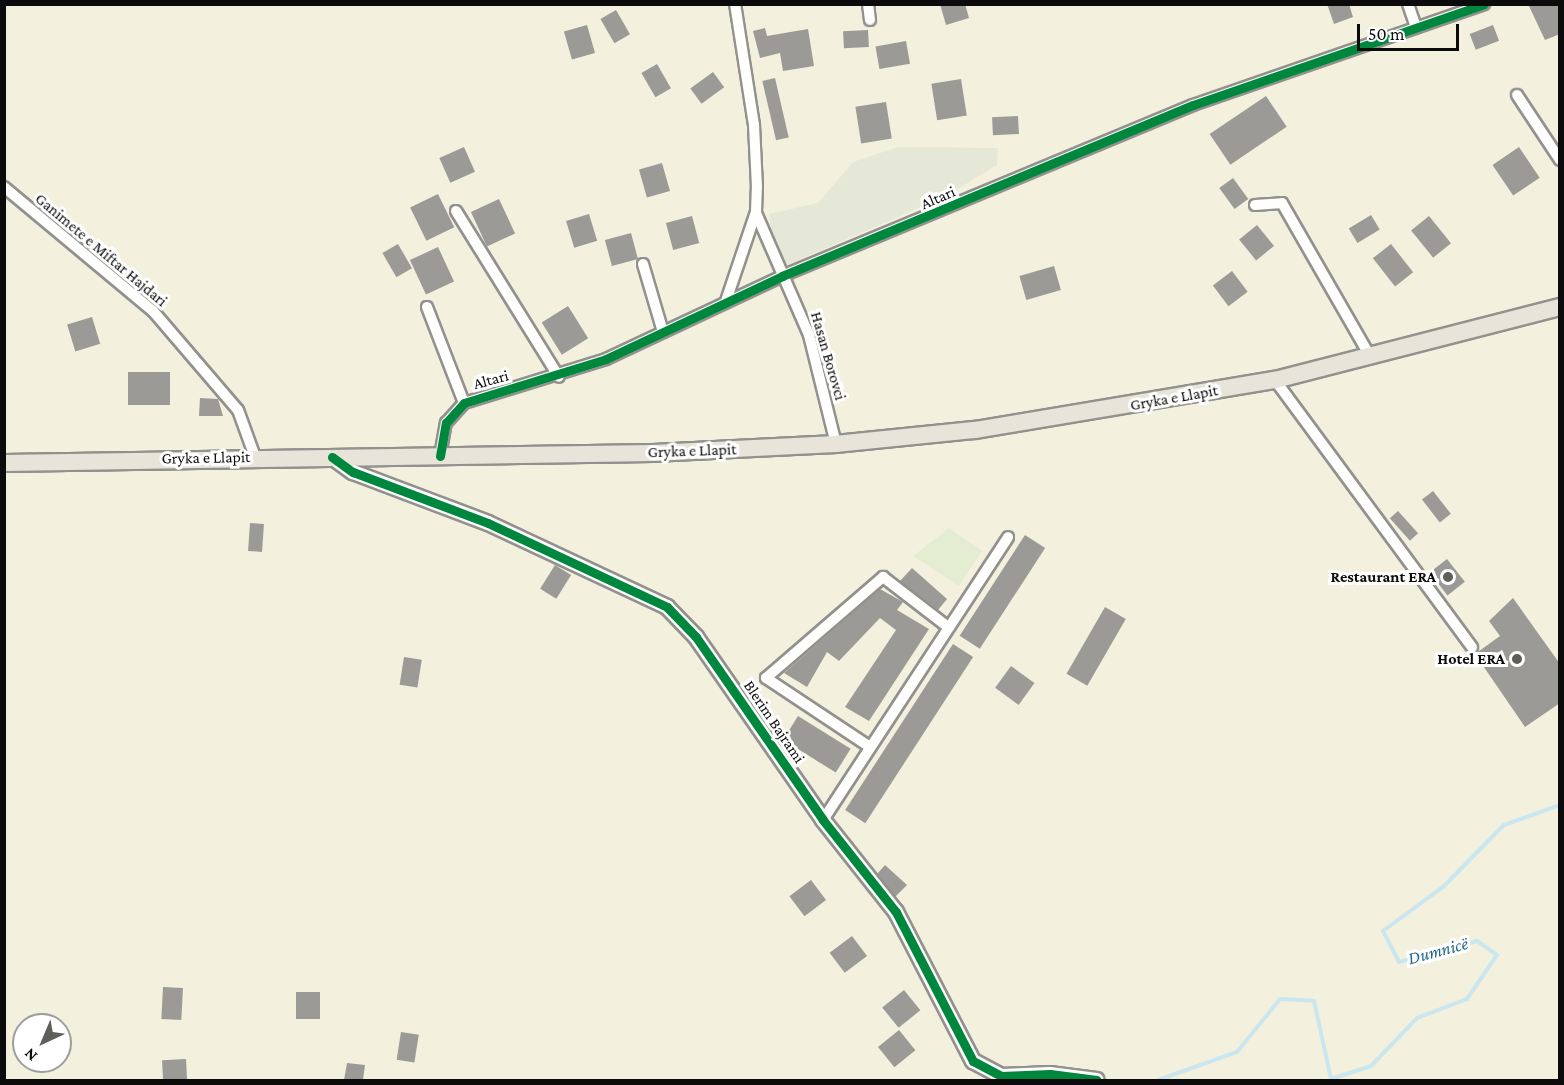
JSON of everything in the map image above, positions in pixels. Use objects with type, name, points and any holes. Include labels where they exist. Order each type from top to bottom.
[{"type":"main road","name":"Gryka e Llapit","points":[[4,463],[255,457],[440,456],[836,444],[975,430],[1275,380],[1371,358],[1560,307]]},
{"type":"street","name":"Hasan Borovci","points":[[726,301],[756,212],[754,125],[735,4]]},
{"type":"street","points":[[868,4],[870,20]]},
{"type":"street","points":[[1408,4],[1416,27]]},
{"type":"street","name":"Altari","points":[[440,456],[446,423],[465,402],[559,377],[663,332],[782,276],[1193,105],[1484,4]]},
{"type":"street","points":[[1517,95],[1560,160]]},
{"type":"street","name":"Ganimete e Miftar Hajdari","points":[[4,187],[153,311],[238,410],[255,457]]},
{"type":"street","points":[[1256,206],[1282,203],[1371,358]]},
{"type":"street","points":[[456,211],[559,377]]},
{"type":"street","name":"Hasan Borovci","points":[[756,212],[809,335],[836,444]]},
{"type":"street","points":[[643,264],[663,332]]},
{"type":"street","name":"Altari","points":[[427,307],[465,402]]},
{"type":"street","points":[[1275,380],[1472,647]]},
{"type":"street","name":"Blerim Bajrami","points":[[332,457],[353,472],[488,523],[667,608],[696,636],[823,820],[896,912],[973,1061],[1001,1076],[1097,1080]]},
{"type":"street","points":[[823,820],[1008,537]]},
{"type":"street","points":[[870,747],[766,678],[883,577],[948,627]]},
{"type":"shaded area","points":[[5,5],[1559,5],[1559,1080],[5,1080]]},
{"type":"green space","points":[[898,147],[998,148],[997,165],[946,196],[785,266],[773,243],[769,214],[818,203],[853,162]]},
{"type":"green space","points":[[949,528],[982,551],[959,586],[913,556]]},
{"type":"building","points":[[940,4],[965,4],[969,18],[946,25]]},
{"type":"building","points":[[1327,4],[1349,4],[1353,17],[1334,24]]},
{"type":"building","points":[[1528,4],[1560,4],[1560,34],[1545,40]]},
{"type":"building","points":[[616,10],[630,34],[614,43],[600,19]]},
{"type":"building","points":[[587,25],[595,53],[572,59],[564,32]]},
{"type":"building","points":[[1493,25],[1499,41],[1476,50],[1470,34]]},
{"type":"building","points":[[765,28],[767,36],[808,29],[814,66],[783,71],[780,53],[760,58],[753,31]]},
{"type":"building","points":[[868,30],[869,47],[844,48],[843,31]]},
{"type":"building","points":[[906,41],[910,64],[879,69],[875,46]]},
{"type":"building","points":[[657,64],[671,88],[655,97],[641,73]]},
{"type":"building","points":[[713,72],[724,87],[702,104],[690,88]]},
{"type":"building","points":[[775,78],[789,137],[776,140],[762,81]]},
{"type":"building","points":[[961,79],[967,116],[937,120],[931,84]]},
{"type":"building","points":[[1266,96],[1287,127],[1230,165],[1210,134]]},
{"type":"building","points":[[886,102],[892,139],[861,143],[855,107]]},
{"type":"building","points":[[1018,116],[1019,134],[993,135],[992,117]]},
{"type":"building","points":[[464,147],[475,172],[450,183],[439,158]]},
{"type":"building","points":[[1519,147],[1540,178],[1513,196],[1492,165]]},
{"type":"building","points":[[662,163],[670,191],[647,197],[639,170]]},
{"type":"building","points":[[1233,178],[1248,199],[1235,209],[1219,188]]},
{"type":"building","points":[[438,194],[454,227],[426,241],[410,208]]},
{"type":"building","points":[[499,199],[515,233],[487,247],[471,212]]},
{"type":"building","points":[[589,214],[597,241],[574,248],[566,221]]},
{"type":"building","points":[[1371,215],[1380,230],[1357,243],[1349,228]]},
{"type":"building","points":[[692,216],[699,243],[673,250],[666,223]]},
{"type":"building","points":[[1429,216],[1451,243],[1433,258],[1411,230]]},
{"type":"building","points":[[1257,225],[1274,246],[1256,260],[1239,239]]},
{"type":"building","points":[[631,233],[638,259],[612,266],[605,240]]},
{"type":"building","points":[[398,244],[412,268],[396,277],[382,253]]},
{"type":"building","points":[[1391,244],[1413,272],[1395,287],[1373,258]]},
{"type":"building","points":[[438,247],[454,281],[426,295],[410,260]]},
{"type":"building","points":[[1054,266],[1061,290],[1026,300],[1019,276]]},
{"type":"building","points":[[1232,271],[1248,292],[1228,306],[1213,285]]},
{"type":"building","points":[[568,306],[588,338],[562,355],[542,322]]},
{"type":"building","points":[[92,317],[100,344],[75,351],[67,325]]},
{"type":"building","points":[[128,372],[170,372],[170,405],[128,405]]},
{"type":"building","points":[[200,398],[218,399],[223,416],[199,416]]},
{"type":"building","points":[[1433,491],[1451,514],[1440,522],[1422,500]]},
{"type":"building","points":[[1398,511],[1418,533],[1410,541],[1390,518]]},
{"type":"building","points":[[250,523],[264,524],[262,552],[248,551]]},
{"type":"building","points":[[1025,535],[1045,548],[980,649],[960,636]]},
{"type":"building","name":"Restaurant ERA","points":[[1447,559],[1465,582],[1448,595],[1430,573]]},
{"type":"building","points":[[555,565],[571,575],[556,599],[540,589]]},
{"type":"building","points":[[912,568],[947,599],[938,610],[900,581]]},
{"type":"building","points":[[880,589],[903,602],[897,610],[929,629],[869,721],[845,707],[896,630],[880,618],[839,661],[827,652],[807,687],[784,673]]},
{"type":"building","name":"Hotel ERA","points":[[1513,598],[1560,664],[1560,703],[1525,727],[1475,654],[1500,636],[1489,621]]},
{"type":"building","points":[[1105,607],[1126,619],[1087,686],[1066,674]]},
{"type":"building","points":[[953,644],[973,657],[865,823],[845,810]]},
{"type":"building","points":[[404,657],[422,660],[417,687],[400,685]]},
{"type":"building","points":[[1011,666],[1034,683],[1019,705],[995,688]]},
{"type":"building","points":[[798,716],[851,749],[836,773],[783,740]]},
{"type":"building","points":[[885,865],[907,885],[895,897],[877,874]]},
{"type":"building","points":[[811,880],[826,900],[804,916],[789,896]]},
{"type":"building","points":[[852,936],[867,956],[845,973],[830,953]]},
{"type":"building","points":[[163,987],[183,988],[181,1020],[161,1019]]},
{"type":"building","points":[[904,990],[920,1010],[899,1028],[882,1008]]},
{"type":"building","points":[[296,992],[320,992],[320,1019],[296,1019]]},
{"type":"building","points":[[899,1030],[915,1050],[894,1067],[878,1047]]},
{"type":"building","points":[[401,1032],[419,1035],[414,1062],[397,1060]]},
{"type":"building","points":[[186,1059],[187,1080],[163,1080],[162,1060]]},
{"type":"building","points":[[347,1063],[365,1065],[363,1080],[344,1080]]},
{"type":"waterway","name":"Dumnicë","points":[[1158,1080],[1237,1052],[1280,999],[1314,1001],[1331,1079],[1371,1066],[1417,1018],[1467,999],[1497,955],[1477,941],[1399,962],[1383,931],[1443,887],[1504,825],[1560,805]]},
{"type":"cycle path","points":[[440,456],[446,423],[464,403],[606,359],[782,276],[1193,105],[1484,4]]},
{"type":"cycle path","points":[[332,457],[353,472],[488,523],[667,607],[696,637],[823,820],[896,912],[973,1061],[1001,1076],[1050,1074],[1097,1080]]},
{"type":"place","name":"Restaurant ERA","points":[[1448,577]]},
{"type":"place","name":"Hotel ERA","points":[[1517,659]]}]
